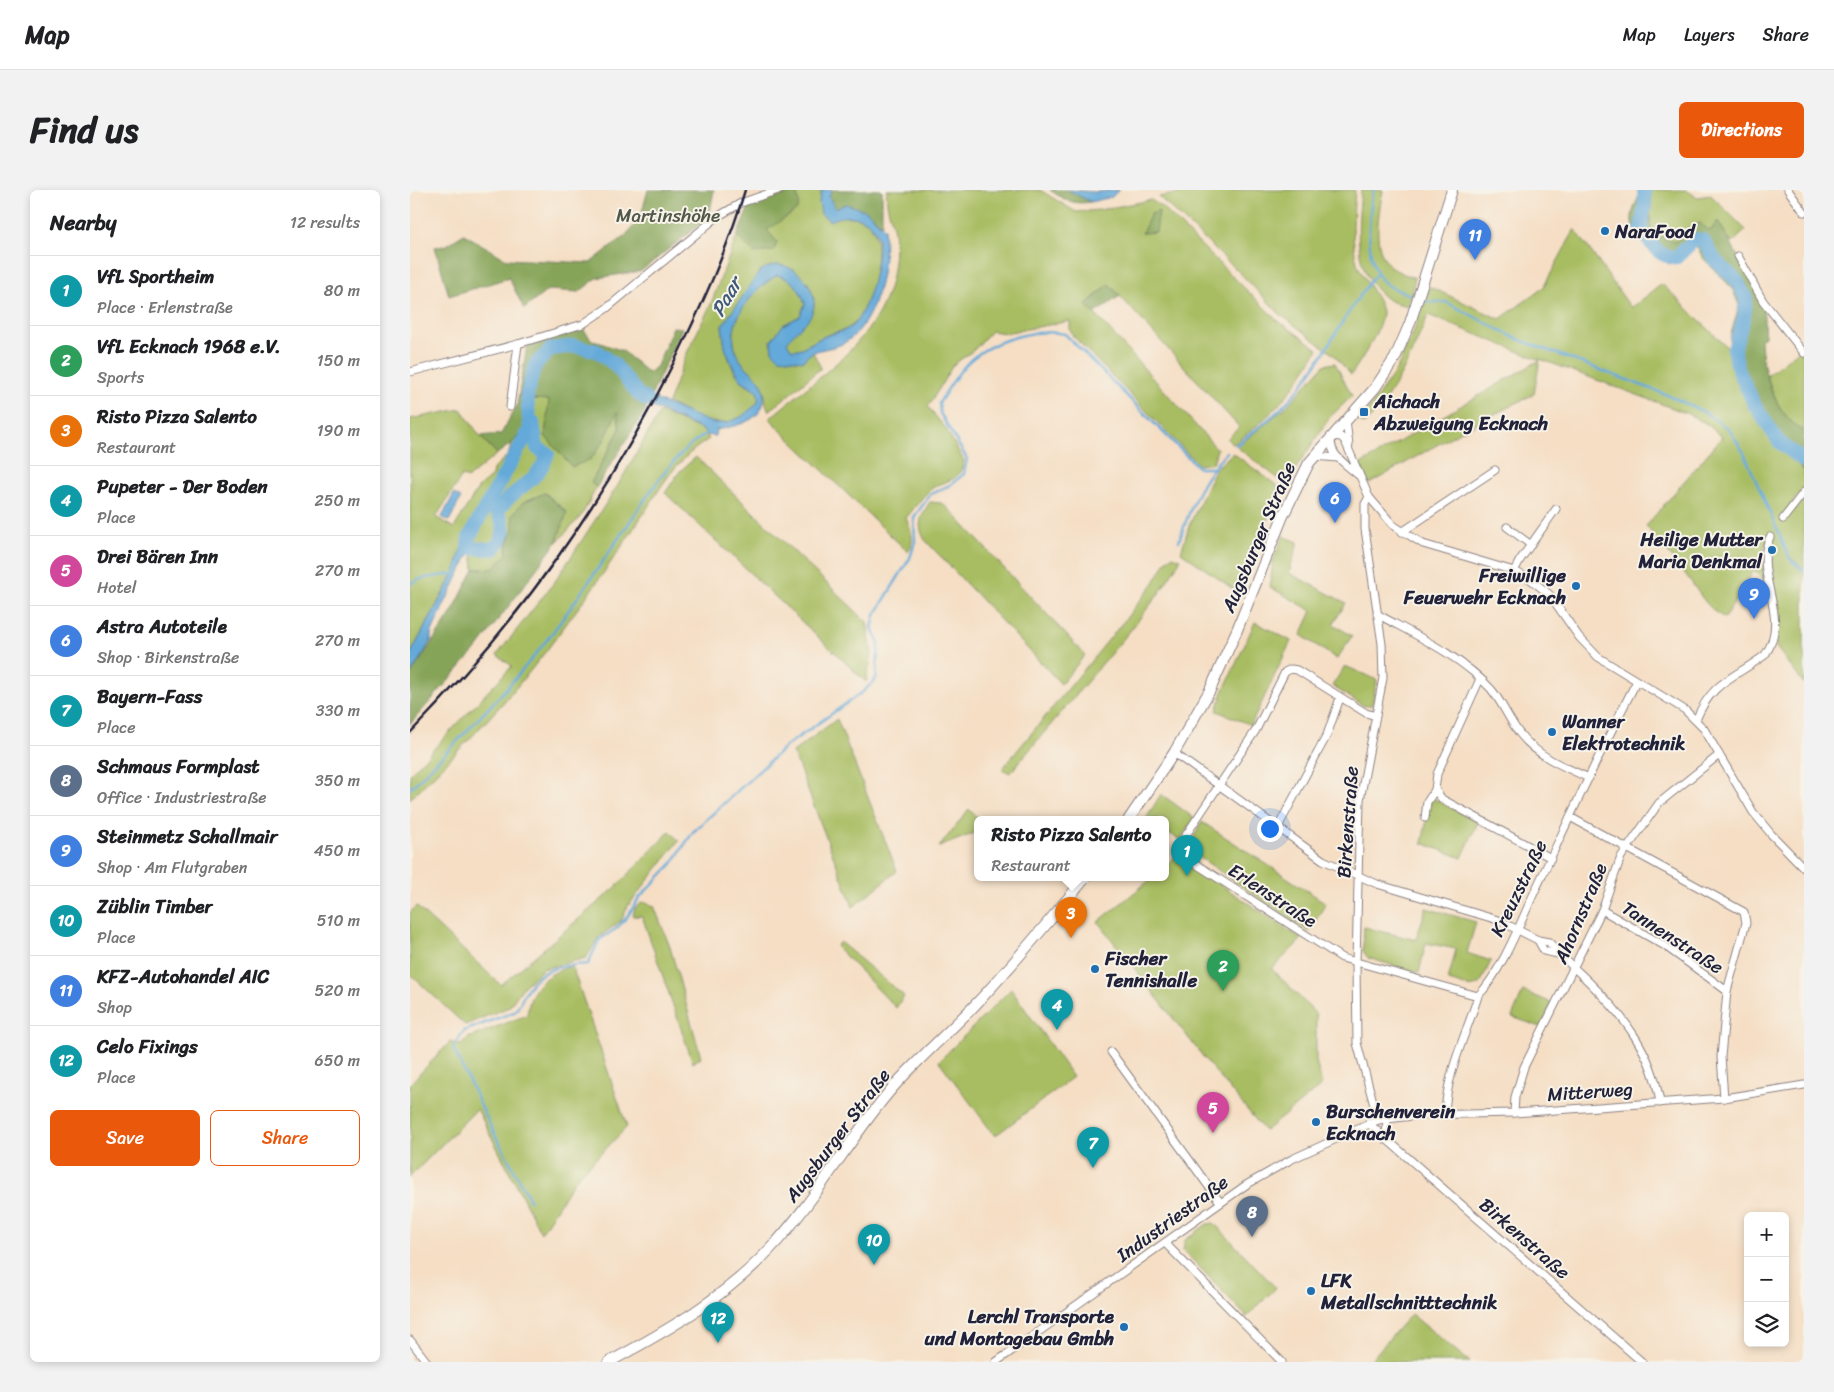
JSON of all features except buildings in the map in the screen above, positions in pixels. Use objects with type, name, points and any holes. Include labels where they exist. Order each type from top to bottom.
[{"type":"main road","name":"Augsburger Straße","points":[[1131,816],[1174,752],[1210,690],[1300,478],[1314,456],[1388,370],[1400,347],[1423,284],[1452,190]]},
{"type":"main road","name":"Augsburger Straße","points":[[609,1362],[680,1322],[744,1274],[770,1249],[799,1214],[885,1096],[975,1006],[1028,947],[1083,881]]},
{"type":"street","points":[[410,372],[518,344],[582,324],[596,316],[717,216],[736,205],[778,190]]},
{"type":"street","points":[[1788,190],[1804,212]]},
{"type":"street","points":[[1738,256],[1762,301],[1804,353]]},
{"type":"street","points":[[510,408],[518,344]]},
{"type":"street","points":[[1346,420],[1350,450],[1358,474],[1369,497],[1382,514],[1402,532],[1443,552],[1514,572],[1530,579],[1549,594],[1579,637],[1598,657],[1675,703],[1696,720],[1704,729],[1753,812],[1771,834],[1804,868]]},
{"type":"street","points":[[1350,450],[1341,438],[1332,436],[1331,447],[1338,458],[1358,474]]},
{"type":"street","points":[[1314,456],[1338,458]]},
{"type":"street","points":[[1402,532],[1495,470]]},
{"type":"street","points":[[1783,519],[1804,492]]},
{"type":"street","name":"Birkenstraße","points":[[1369,497],[1365,504],[1365,529],[1383,671],[1360,800],[1356,963],[1357,1043],[1378,1120]]},
{"type":"street","points":[[1514,572],[1556,509]]},
{"type":"street","points":[[1507,527],[1531,545]]},
{"type":"street","points":[[1696,720],[1702,706],[1712,691],[1765,655],[1772,641],[1775,619],[1765,558],[1770,537]]},
{"type":"street","points":[[1377,614],[1440,650],[1480,679],[1491,689],[1529,744],[1544,755],[1590,778]]},
{"type":"street","name":"Erlenstraße","points":[[1376,716],[1366,713],[1340,698],[1297,670],[1291,669],[1285,672],[1256,730],[1182,841],[1181,849],[1185,857],[1342,958],[1478,996]]},
{"type":"street","points":[[1425,818],[1427,802],[1435,790],[1437,774],[1480,679]]},
{"type":"street","name":"Kreuzstraße","points":[[1445,1115],[1445,1099],[1451,1074],[1478,996],[1486,988],[1518,928],[1637,681]]},
{"type":"street","points":[[1278,827],[1327,735],[1340,698]]},
{"type":"street","points":[[1174,752],[1323,860],[1377,884],[1457,907],[1518,928],[1538,940],[1549,942],[1558,954],[1603,996],[1630,1028],[1648,1059],[1658,1088],[1660,1103]]},
{"type":"street","name":"Ahornstraße","points":[[1514,1112],[1515,1097],[1524,1067],[1575,968],[1602,910],[1622,857],[1660,803],[1720,755]]},
{"type":"street","points":[[1435,790],[1442,799],[1551,858]]},
{"type":"street","points":[[1570,817],[1744,912],[1746,923],[1727,991],[1722,1057],[1724,1098]]},
{"type":"street","name":"Tannenstraße","points":[[1602,910],[1665,946],[1727,991]]},
{"type":"street","points":[[1111,1052],[1220,1202]]},
{"type":"street","name":"Mitterweg","points":[[1378,1120],[1724,1098],[1804,1084]]},
{"type":"street","points":[[1386,1140],[1387,1118]]},
{"type":"street","name":"Industriestraße","points":[[996,1362],[1165,1244],[1220,1202],[1292,1159],[1378,1120]]},
{"type":"street","name":"Birkenstraße","points":[[1368,1123],[1642,1362]]},
{"type":"street","points":[[1165,1244],[1282,1362]]},
{"type":"street","points":[[410,1340],[427,1362]]},
{"type":"green space","name":"Martinshöhe","points":[[648,190],[714,190],[709,217],[641,271],[597,278],[579,292],[548,290],[524,309],[509,278],[449,296],[435,247],[445,246],[464,234],[506,259],[590,263],[625,236],[640,219]]},
{"type":"green space","points":[[822,190],[819,202],[842,215],[865,221],[874,231],[877,243],[875,273],[861,315],[848,328],[827,335],[802,348],[792,350],[787,343],[808,318],[814,305],[808,283],[761,270],[722,326],[725,347],[733,368],[745,384],[757,392],[757,404],[739,418],[719,423],[699,418],[668,403],[687,353],[710,306],[737,236],[754,253],[767,229],[795,211],[798,200],[796,191]]},
{"type":"green space","points":[[832,190],[882,190],[882,225],[867,211],[835,209],[829,196]]},
{"type":"green space","points":[[887,190],[1040,190],[1076,212],[1099,210],[1151,200],[1162,207],[1277,320],[1318,349],[1300,378],[1282,401],[1261,422],[1234,444],[1227,439],[1239,427],[1109,284],[1086,304],[1217,449],[1213,463],[1199,465],[1073,336],[1070,330],[1070,321],[1005,333],[991,331],[975,349],[953,365],[928,407],[946,429],[964,461],[962,469],[955,478],[930,490],[906,518],[912,539],[908,552],[777,427],[770,418],[846,354],[877,315],[887,293],[893,269],[895,248],[895,237],[887,204]]},
{"type":"green space","points":[[1050,190],[1068,190],[1091,202],[1079,203],[1069,201]]},
{"type":"green space","points":[[1197,190],[1355,190],[1353,236],[1355,254],[1357,263],[1379,303],[1382,314],[1374,337],[1351,375],[1333,354],[1281,315],[1237,270],[1159,197]]},
{"type":"green space","points":[[1361,190],[1383,190],[1378,230],[1380,250],[1390,266],[1399,272],[1415,278],[1408,306],[1388,300],[1375,287],[1367,275],[1362,262],[1358,234]]},
{"type":"green space","points":[[1639,190],[1650,190],[1650,222],[1656,233],[1663,238],[1675,242],[1688,228],[1700,223],[1710,231],[1718,221],[1763,301],[1765,336],[1761,339],[1767,378],[1777,403],[1794,424],[1804,431],[1804,471],[1759,415],[1732,361],[1729,346],[1739,305],[1732,288],[1702,257],[1698,247],[1692,248],[1682,260],[1669,264],[1639,237],[1632,223],[1632,216],[1640,194]]},
{"type":"green space","points":[[1650,190],[1686,190],[1697,197],[1711,195],[1746,230],[1732,243],[1718,222],[1710,231],[1688,228],[1675,242],[1663,238],[1656,233],[1650,222]]},
{"type":"green space","points":[[796,191],[799,203],[797,210],[767,230],[777,242],[774,251],[754,253],[737,236],[749,207]]},
{"type":"green space","points":[[1159,211],[1156,232],[1142,233],[1151,214]]},
{"type":"green space","points":[[1575,229],[1631,308],[1662,284],[1729,349],[1753,407],[1778,443],[1804,471],[1804,487],[1787,510],[1797,508],[1804,499],[1804,569],[1788,558],[1804,573],[1804,684],[1776,647],[1777,619],[1770,578],[1774,554],[1767,539],[1762,557],[1765,581],[1754,570],[1725,618],[1707,604],[1646,526],[1722,437],[1707,424],[1686,413],[1540,360],[1428,315],[1409,359],[1394,387],[1375,413],[1364,424],[1360,421],[1395,372],[1412,336],[1430,287],[1500,319],[1543,288]]},
{"type":"green space","points":[[777,275],[788,279],[795,285],[805,304],[800,316],[783,325],[771,341],[772,351],[806,356],[813,352],[821,368],[769,411],[763,386],[740,360],[735,348],[734,335],[736,323],[748,301]]},
{"type":"green space","points":[[1109,284],[1120,296],[1094,314],[1086,305]]},
{"type":"green space","points":[[673,327],[682,328],[643,414],[596,488],[591,483],[620,429],[617,412],[604,441],[591,459],[572,467],[545,436],[549,400],[533,399],[525,413],[524,429],[512,443],[497,454],[480,436],[501,434],[517,405],[527,347],[583,329],[592,340],[623,351],[648,373],[657,366]]},
{"type":"green space","points":[[1799,350],[1804,357],[1804,431],[1784,414],[1767,375]]},
{"type":"green space","points":[[1540,360],[1534,394],[1456,434],[1369,484],[1359,465]]},
{"type":"green space","points":[[1335,363],[1352,396],[1330,417],[1287,482],[1284,483],[1237,447],[1287,406],[1324,365]]},
{"type":"green space","points":[[533,399],[550,400],[545,436],[604,441],[617,411],[620,429],[591,483],[596,488],[582,515],[556,543],[567,512],[545,493],[523,502],[507,544],[507,554],[492,569],[474,569],[471,541],[410,655],[410,419],[461,409],[480,436],[497,454],[468,478],[462,476],[436,517],[454,528],[479,487],[492,476],[493,469],[508,455],[512,443],[524,429],[525,413]]},
{"type":"green space","points":[[660,412],[703,430],[709,439],[685,458],[667,478],[601,577],[529,673],[471,737],[410,799],[410,774],[512,666],[497,655],[556,580],[618,485]]},
{"type":"green space","points":[[1233,453],[1280,488],[1242,585],[1237,589],[1233,589],[1181,552],[1189,526],[1216,468]]},
{"type":"green space","points":[[696,457],[867,622],[872,654],[866,682],[665,493],[680,471]]},
{"type":"green space","points":[[545,493],[567,513],[556,543],[478,647],[410,724],[410,675],[453,611],[474,569],[492,569],[507,554],[513,526],[512,515],[523,502]]},
{"type":"green space","points":[[930,502],[941,503],[947,507],[1085,655],[1061,684],[925,540],[920,525],[924,512]]},
{"type":"green space","points":[[1283,536],[1298,542],[1289,573],[1346,603],[1333,624],[1352,636],[1337,659],[1301,635],[1312,611],[1270,587],[1273,561]]},
{"type":"green space","points":[[1173,556],[1181,559],[1160,592],[1130,631],[1010,773],[1002,769],[1124,621],[1153,584],[1167,560]]},
{"type":"green space","points":[[1255,622],[1291,641],[1251,725],[1217,711],[1222,694]]},
{"type":"green space","points":[[1345,666],[1377,680],[1372,705],[1364,706],[1332,686]]},
{"type":"green space","points":[[837,719],[897,871],[853,907],[793,752]]},
{"type":"green space","points":[[1161,794],[1194,818],[1180,840],[1169,833],[1169,816],[1148,816]]},
{"type":"green space","points":[[1434,799],[1478,822],[1462,858],[1422,843],[1431,800]]},
{"type":"green space","points":[[969,809],[975,816],[974,833],[939,847]]},
{"type":"green space","points":[[1202,822],[1326,903],[1309,932],[1189,850],[1189,846]]},
{"type":"green space","points":[[670,831],[679,841],[628,906],[621,921],[599,937],[586,958],[543,969],[524,986],[509,1007],[465,1025],[410,974],[410,912],[416,906],[501,985],[615,888]]},
{"type":"green space","points":[[1176,855],[1302,939],[1272,969],[1316,1014],[1316,1061],[1322,1085],[1265,1131],[1208,1063],[1098,922],[1149,881],[1169,881],[1169,864]]},
{"type":"green space","points":[[643,902],[654,906],[670,947],[701,1057],[693,1063],[642,916],[633,916],[635,908]]},
{"type":"green space","points":[[1426,908],[1476,922],[1467,953],[1491,961],[1480,984],[1471,987],[1448,981],[1456,949],[1426,943],[1419,973],[1368,958],[1363,951],[1364,927],[1416,940]]},
{"type":"green space","points":[[840,942],[904,996],[896,1008],[836,946]]},
{"type":"green space","points":[[572,966],[627,1127],[574,1181],[541,1233],[477,1109],[410,1177],[410,1084],[450,1042],[461,1045],[468,1038],[527,1015],[532,997],[541,983],[554,973]]},
{"type":"green space","points":[[1011,989],[1073,1077],[995,1136],[939,1061]]},
{"type":"green space","points":[[1523,991],[1552,1003],[1541,1027],[1512,1017]]},
{"type":"green space","points":[[1214,1223],[1276,1288],[1247,1317],[1183,1250],[1185,1240],[1207,1224]]},
{"type":"green space","points":[[1411,1314],[1470,1362],[1369,1362]]},
{"type":"water","points":[[822,190],[832,190],[829,196],[835,209],[846,204],[867,211],[884,228],[884,259],[877,294],[863,325],[853,337],[840,345],[815,352],[803,361],[779,358],[772,351],[771,341],[783,325],[800,316],[805,304],[795,285],[788,279],[777,275],[748,301],[736,324],[734,336],[735,349],[741,361],[762,384],[763,404],[755,416],[741,424],[716,430],[715,436],[706,435],[703,430],[639,401],[630,389],[635,386],[648,396],[712,423],[726,423],[741,417],[757,404],[759,397],[756,390],[741,380],[732,365],[725,348],[722,326],[761,270],[770,266],[780,265],[794,270],[806,281],[813,295],[814,303],[811,315],[787,343],[792,350],[843,331],[854,324],[864,307],[873,282],[876,269],[877,236],[874,229],[863,220],[843,217],[830,221],[821,214],[819,202]]},
{"type":"water","points":[[1068,190],[1096,192],[1119,190],[1112,197],[1091,202]]},
{"type":"water","points":[[454,494],[461,498],[449,521],[442,517]]},
{"type":"water","points":[[467,528],[477,531],[471,541],[471,550],[431,634],[431,641],[410,675],[410,655],[455,571]]},
{"type":"waterway","points":[[1373,190],[1369,240],[1374,265],[1386,284],[1396,290],[1415,296]]},
{"type":"waterway","points":[[1644,190],[1645,204],[1641,229],[1656,249],[1670,257],[1677,257],[1695,239],[1703,240],[1715,260],[1737,281],[1746,299],[1744,317],[1734,349],[1738,369],[1754,404],[1779,442],[1804,461]]},
{"type":"waterway","points":[[1236,445],[1270,418],[1294,395],[1311,372],[1356,300],[1377,273]]},
{"type":"waterway","points":[[1420,299],[1428,302],[1446,302],[1515,338],[1670,396],[1704,412],[1729,429],[1744,453],[1790,559],[1804,571]]},
{"type":"waterway","points":[[530,1200],[492,1129],[453,1048],[464,1031],[514,1012],[533,981],[547,971],[562,966],[588,964],[599,940],[617,928],[627,917],[639,898],[671,865],[693,832],[786,746],[864,691],[876,679],[879,643],[872,628],[875,615],[910,558],[915,542],[914,517],[931,494],[950,485],[964,474],[967,459],[940,413],[939,403],[964,367],[983,351],[1006,340],[1030,334],[1065,334],[1199,468],[1212,468]]},
{"type":"waterway","name":"Paar","points":[[468,546],[469,538],[480,517],[530,429],[527,395],[535,365],[551,349],[575,346],[597,351],[615,365],[638,394],[647,400]]},
{"type":"waterway","name":"Paar","points":[[468,548],[494,549],[503,535],[502,522],[497,512],[510,496],[531,480],[543,465],[548,454],[537,448],[533,422]]},
{"type":"waterway","points":[[410,789],[480,717],[530,661],[569,611],[666,471],[685,450],[707,433]]},
{"type":"waterway","points":[[1179,541],[1198,494],[1210,472],[1227,452]]},
{"type":"waterway","points":[[410,584],[420,579],[457,573]]},
{"type":"railway","points":[[410,733],[451,690],[525,602],[590,509],[620,461],[649,410],[696,317],[723,254],[745,190]]},
{"type":"place","name":"NaraFood","points":[[1605,231]]},
{"type":"place","name":"KFZ-Autohandel AIC","points":[[1475,260]]},
{"type":"place","name":"Aichach Abzweigung Ecknach","points":[[1364,412]]},
{"type":"place","name":"Astra Autoteile","points":[[1335,523]]},
{"type":"place","name":"Heilige Mutter Maria Denkmal","points":[[1772,550]]},
{"type":"place","name":"Freiwillige Feuerwehr Ecknach","points":[[1576,586]]},
{"type":"place","name":"Steinmetz Schallmair","points":[[1754,619]]},
{"type":"place","name":"Wanner Elektrotechnik","points":[[1552,732]]},
{"type":"place","name":"VfL Sportheim","points":[[1187,876]]},
{"type":"place","name":"Risto Pizza Salento","points":[[1071,938]]},
{"type":"place","name":"Fischer Tennishalle","points":[[1095,969]]},
{"type":"place","name":"VfL Ecknach 1968 e.V.","points":[[1223,991]]},
{"type":"place","name":"Pupeter - Der Boden","points":[[1057,1030]]},
{"type":"place","name":"Burschenverein Ecknach","points":[[1316,1122]]},
{"type":"place","name":"Drei Bären Inn","points":[[1213,1133]]},
{"type":"place","name":"Bayern-Fass","points":[[1093,1168]]},
{"type":"place","name":"Schmaus Formplast","points":[[1252,1237]]},
{"type":"place","name":"Züblin Timber","points":[[874,1265]]},
{"type":"place","name":"LFK Metallschnitttechnik","points":[[1311,1291]]},
{"type":"place","name":"Lerchl Transporte und Montagebau Gmbh","points":[[1124,1327]]},
{"type":"place","name":"Celo Fixings","points":[[718,1343]]}]
